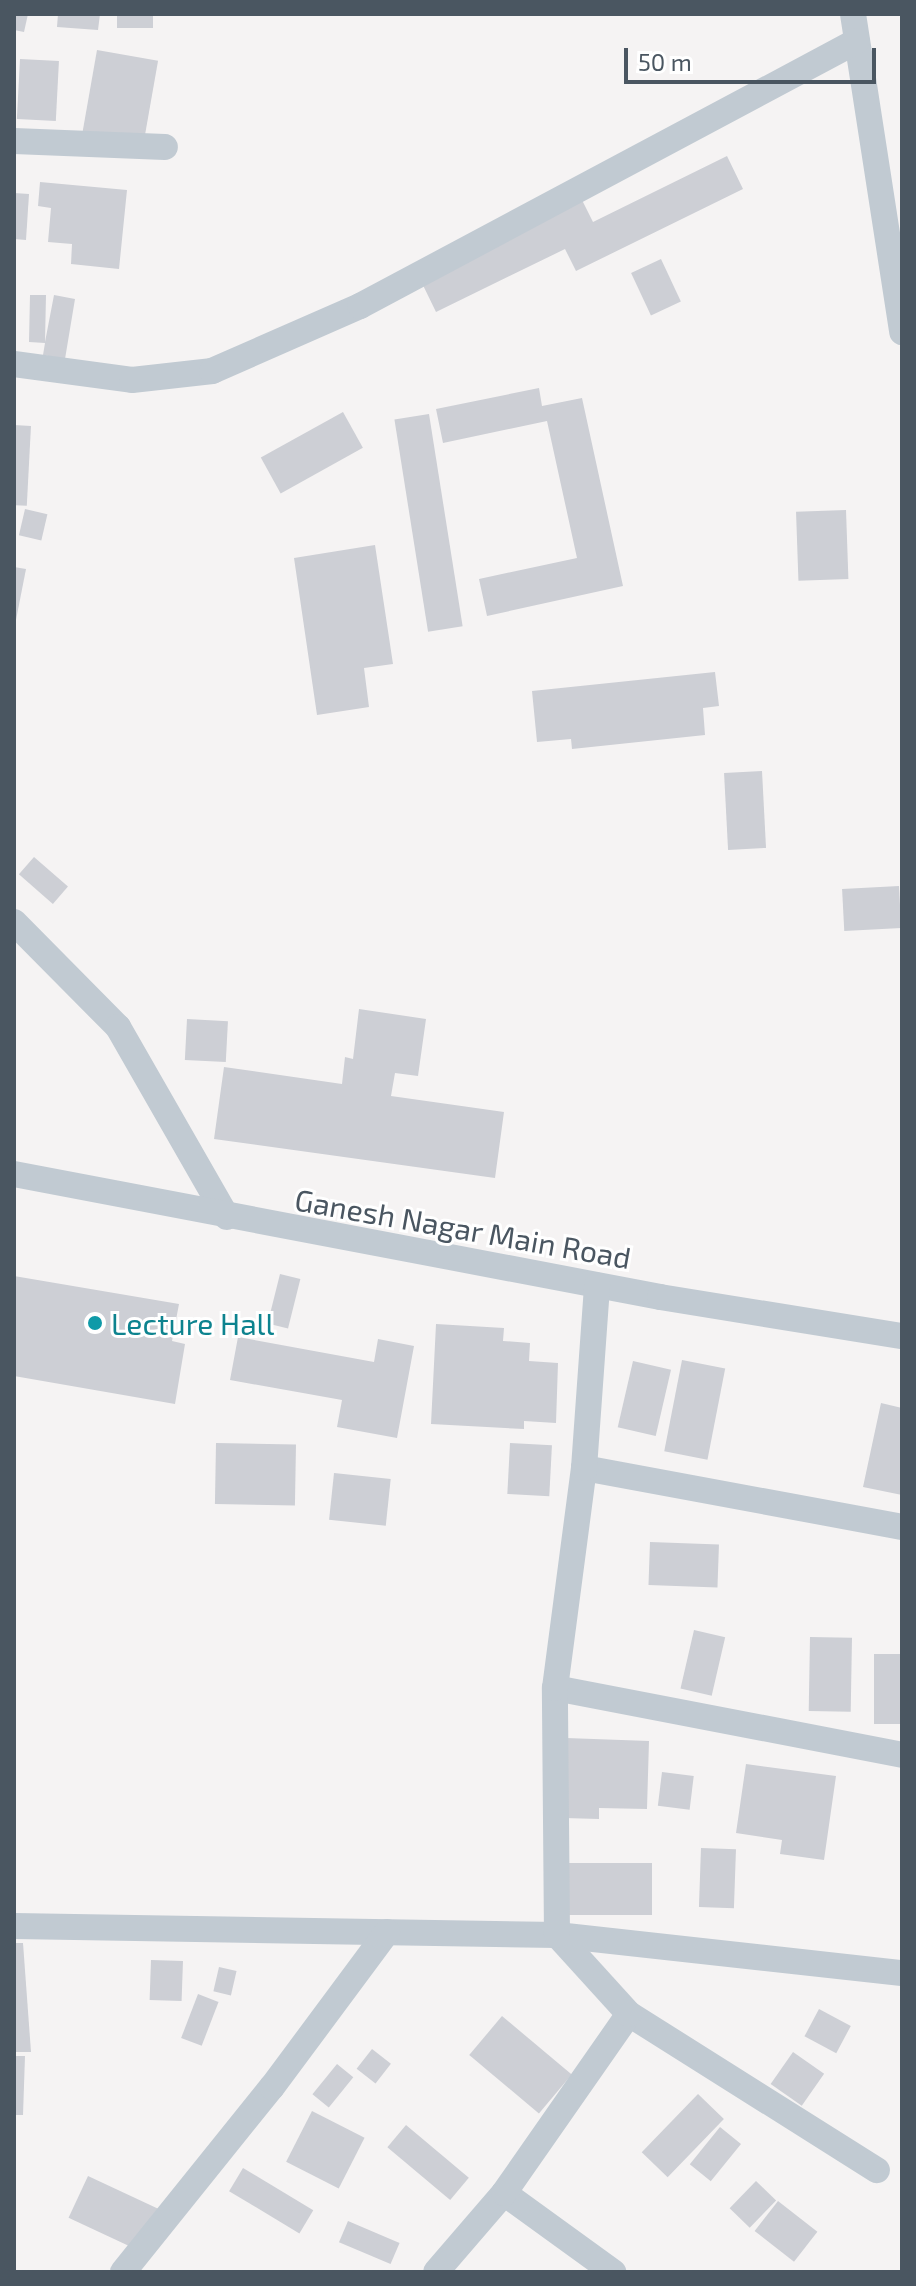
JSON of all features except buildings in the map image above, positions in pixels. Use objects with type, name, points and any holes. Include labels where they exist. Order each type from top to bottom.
[{"type":"street","points":[[853,14],[902,332]]},
{"type":"street","points":[[14,364],[132,380],[212,371],[360,306],[857,41]]},
{"type":"street","points":[[14,141],[165,147]]},
{"type":"street","points":[[14,922],[118,1027],[227,1217]]},
{"type":"street","name":"Ganesh Nagar Main Road","points":[[14,1174],[227,1217],[597,1285],[902,1336]]},
{"type":"street","points":[[597,1285],[584,1468],[555,1688],[557,1935],[629,2014],[877,2170]]},
{"type":"street","points":[[584,1468],[902,1527]]},
{"type":"street","points":[[555,1688],[902,1755]]},
{"type":"street","points":[[14,1926],[557,1935],[902,1973]]},
{"type":"street","points":[[123,2272],[272,2087],[387,1932]]},
{"type":"street","points":[[436,2272],[504,2193],[629,2014]]},
{"type":"street","points":[[504,2193],[613,2272]]},
{"type":"place","name":"Lecture Hall","points":[[95,1323]]}]
